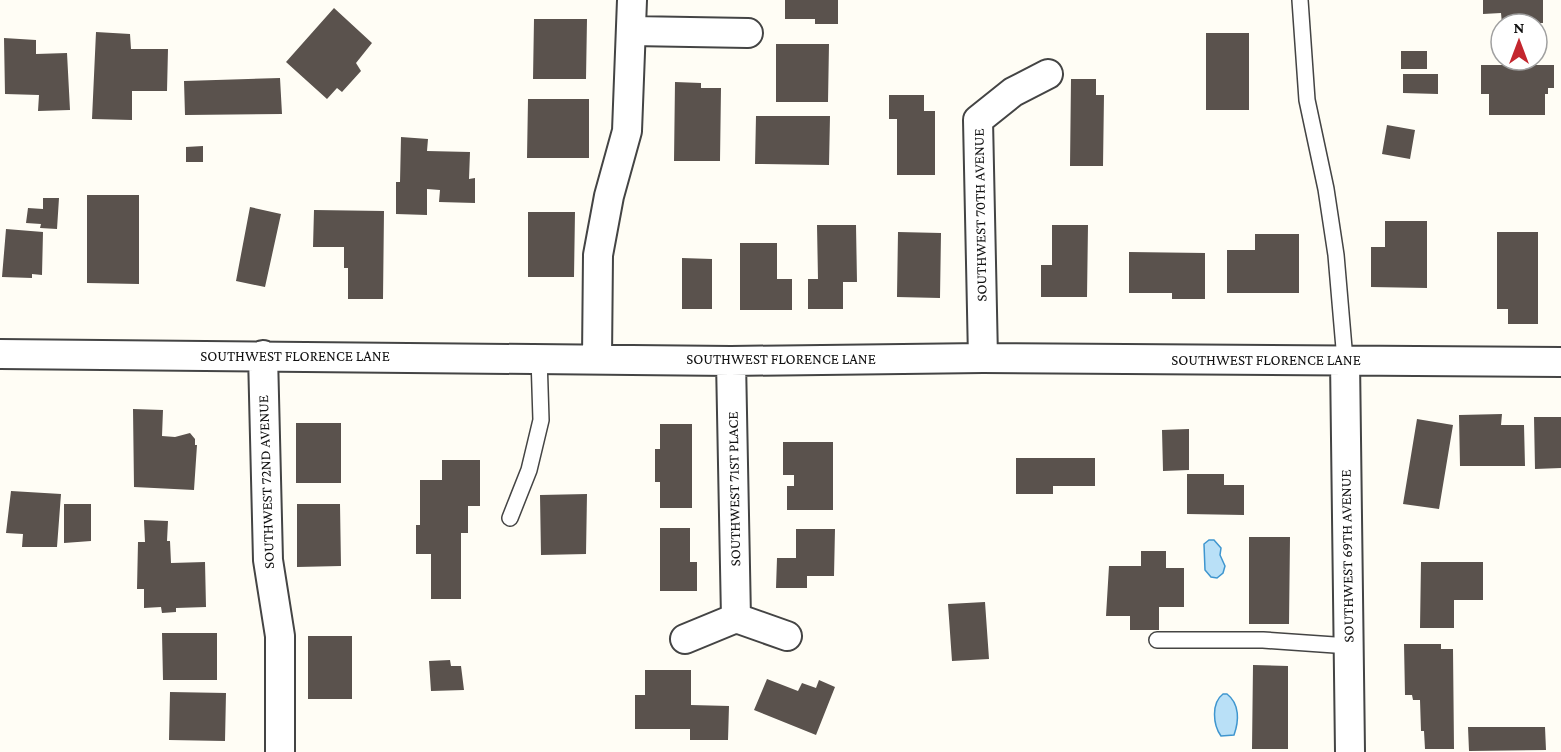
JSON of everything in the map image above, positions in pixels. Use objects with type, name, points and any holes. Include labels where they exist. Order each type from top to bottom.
[{"type":"street","points":[[597,358],[598,255],[609,196],[627,131],[632,0]]},
{"type":"street","points":[[632,31],[748,33]]},
{"type":"street","name":"SOUTHWEST 70TH AVENUE","points":[[983,358],[978,120],[1013,92],[1048,74]]},
{"type":"street","name":"SOUTHWEST FLORENCE LANE","points":[[0,354],[539,357],[731,361],[983,358],[1561,362]]},
{"type":"street","name":"SOUTHWEST 72ND AVENUE","points":[[263,356],[268,560],[280,636],[280,752]]},
{"type":"street","name":"SOUTHWEST 69TH AVENUE","points":[[1345,360],[1350,752]]},
{"type":"street","name":"SOUTHWEST 71ST PLACE","points":[[731,361],[736,618]]},
{"type":"street","points":[[685,639],[736,618],[787,636]]},
{"type":"lane","points":[[1300,0],[1307,100],[1328,200],[1345,360]]},
{"type":"lane","points":[[510,518],[529,470],[541,420],[539,357]]},
{"type":"lane","points":[[1157,640],[1263,640],[1349,646]]},
{"type":"water","points":[[1209,540],[1214,540],[1221,548],[1220,555],[1225,566],[1223,573],[1217,578],[1211,577],[1205,570],[1204,544]]},
{"type":"water","points":[[1223,694],[1231,698],[1236,708],[1237,724],[1234,735],[1221,736],[1216,726],[1214,714],[1216,703]]},
{"type":"building","points":[[785,0],[838,0],[838,24],[815,24],[815,19],[785,19]]},
{"type":"building","points":[[1483,0],[1543,0],[1543,12],[1483,14]]},
{"type":"building","points":[[334,8],[372,43],[356,63],[361,71],[342,92],[337,88],[327,99],[286,62]]},
{"type":"building","points":[[534,19],[587,19],[586,79],[533,79]]},
{"type":"building","points":[[96,32],[130,34],[131,49],[168,49],[167,91],[132,91],[132,120],[92,119]]},
{"type":"building","points":[[1206,33],[1249,33],[1249,110],[1206,110]]},
{"type":"building","points":[[4,38],[36,40],[36,54],[67,53],[70,110],[38,111],[39,95],[5,94]]},
{"type":"building","points":[[776,44],[829,44],[828,102],[776,102]]},
{"type":"building","points":[[1401,51],[1427,51],[1427,69],[1401,69]]},
{"type":"building","points":[[1481,65],[1489,65],[1489,72],[1549,72],[1549,65],[1554,65],[1554,88],[1548,88],[1548,94],[1545,94],[1545,115],[1489,115],[1489,94],[1481,94]]},
{"type":"building","points":[[1403,74],[1438,74],[1438,94],[1403,93]]},
{"type":"building","points":[[280,78],[282,114],[185,115],[184,81]]},
{"type":"building","points":[[1071,79],[1096,79],[1096,95],[1104,95],[1103,166],[1070,166]]},
{"type":"building","points":[[675,82],[701,83],[701,88],[721,88],[720,161],[674,161]]},
{"type":"building","points":[[889,95],[924,95],[924,111],[935,111],[935,175],[897,175],[897,119],[889,119]]},
{"type":"building","points":[[528,99],[589,99],[589,158],[527,158]]},
{"type":"building","points":[[756,116],[830,116],[829,165],[755,164]]},
{"type":"building","points":[[1387,125],[1415,130],[1410,159],[1382,154]]},
{"type":"building","points":[[401,137],[428,139],[427,151],[470,152],[469,179],[475,178],[475,203],[439,202],[440,190],[427,189],[427,215],[396,214],[396,182],[400,182]]},
{"type":"building","points":[[203,146],[203,162],[186,162],[186,147]]},
{"type":"building","points":[[87,195],[139,195],[139,284],[87,283]]},
{"type":"building","points":[[43,198],[59,198],[57,229],[40,228],[41,224],[26,223],[28,208],[43,209]]},
{"type":"building","points":[[250,207],[281,214],[265,287],[236,281]]},
{"type":"building","points":[[314,210],[384,211],[383,299],[348,299],[348,268],[344,268],[344,247],[313,247]]},
{"type":"building","points":[[528,212],[575,212],[574,277],[528,277]]},
{"type":"building","points":[[1385,221],[1427,221],[1427,288],[1371,287],[1371,247],[1385,247]]},
{"type":"building","points":[[817,225],[856,225],[857,282],[843,282],[843,309],[808,309],[808,279],[818,279]]},
{"type":"building","points":[[1052,225],[1088,225],[1087,297],[1041,297],[1041,265],[1052,265]]},
{"type":"building","points":[[6,229],[43,232],[42,275],[32,274],[32,278],[2,277]]},
{"type":"building","points":[[898,232],[941,233],[940,298],[897,297]]},
{"type":"building","points":[[1497,232],[1538,232],[1538,324],[1508,324],[1508,309],[1497,309]]},
{"type":"building","points":[[1255,234],[1299,234],[1299,293],[1227,293],[1227,250],[1255,250]]},
{"type":"building","points":[[740,243],[777,243],[777,279],[792,279],[792,310],[740,310]]},
{"type":"building","points":[[1129,252],[1205,253],[1205,299],[1172,299],[1172,293],[1129,293]]},
{"type":"building","points":[[682,258],[712,259],[712,309],[682,309]]},
{"type":"building","points":[[133,409],[163,410],[162,436],[175,437],[190,433],[195,439],[195,445],[197,445],[194,490],[134,487]]},
{"type":"building","points":[[1502,414],[1501,425],[1524,425],[1525,466],[1460,466],[1459,415]]},
{"type":"building","points":[[1534,417],[1561,417],[1561,468],[1535,469]]},
{"type":"building","points":[[1417,419],[1453,425],[1439,509],[1403,504]]},
{"type":"building","points":[[296,423],[341,423],[341,483],[296,483]]},
{"type":"building","points":[[660,424],[692,424],[692,508],[660,508],[660,482],[655,482],[655,449],[660,449]]},
{"type":"building","points":[[1189,429],[1189,470],[1163,471],[1162,430]]},
{"type":"building","points":[[783,442],[833,442],[833,510],[787,510],[787,486],[794,486],[794,475],[783,475]]},
{"type":"building","points":[[1016,458],[1095,458],[1095,486],[1053,486],[1053,494],[1016,494]]},
{"type":"building","points":[[442,460],[480,460],[480,506],[468,506],[468,533],[461,533],[461,599],[431,599],[431,554],[416,554],[416,525],[420,525],[420,480],[442,480]]},
{"type":"building","points":[[1187,474],[1224,474],[1224,485],[1244,485],[1244,515],[1187,514]]},
{"type":"building","points":[[11,491],[61,494],[57,547],[22,547],[23,534],[6,533]]},
{"type":"building","points":[[587,494],[586,554],[541,555],[540,495]]},
{"type":"building","points":[[64,504],[91,504],[91,541],[64,543]]},
{"type":"building","points":[[297,504],[340,504],[341,566],[297,567]]},
{"type":"building","points":[[144,520],[168,521],[167,541],[170,541],[171,563],[205,562],[206,607],[176,608],[176,612],[162,613],[161,607],[144,608],[144,589],[137,589],[138,542],[145,542]]},
{"type":"building","points":[[660,528],[690,528],[690,562],[697,562],[697,591],[660,591]]},
{"type":"building","points":[[796,529],[835,529],[834,576],[807,576],[807,588],[776,588],[777,558],[796,558]]},
{"type":"building","points":[[1249,537],[1290,537],[1289,624],[1249,624]]},
{"type":"building","points":[[1141,551],[1166,551],[1166,568],[1184,568],[1184,607],[1159,607],[1159,630],[1130,630],[1130,616],[1106,616],[1109,566],[1141,566]]},
{"type":"building","points":[[1421,562],[1483,562],[1483,600],[1454,600],[1454,628],[1420,628]]},
{"type":"building","points":[[985,602],[989,659],[952,661],[948,604]]},
{"type":"building","points":[[162,633],[217,633],[217,680],[163,680]]},
{"type":"building","points":[[308,636],[352,636],[352,699],[308,699]]},
{"type":"building","points":[[1404,644],[1441,644],[1441,649],[1453,649],[1454,749],[1425,749],[1424,731],[1421,731],[1420,700],[1413,700],[1412,695],[1405,695]]},
{"type":"building","points":[[450,660],[451,666],[461,666],[464,690],[431,691],[429,661]]},
{"type":"building","points":[[1253,665],[1288,666],[1288,749],[1252,749]]},
{"type":"building","points":[[645,670],[691,670],[691,705],[729,706],[728,740],[690,740],[690,729],[635,729],[635,695],[645,695]]},
{"type":"building","points":[[767,679],[798,691],[802,683],[816,688],[819,680],[835,687],[816,735],[754,710]]},
{"type":"building","points":[[170,692],[226,693],[225,741],[169,740]]},
{"type":"building","points":[[1468,727],[1545,727],[1546,750],[1469,751]]}]
